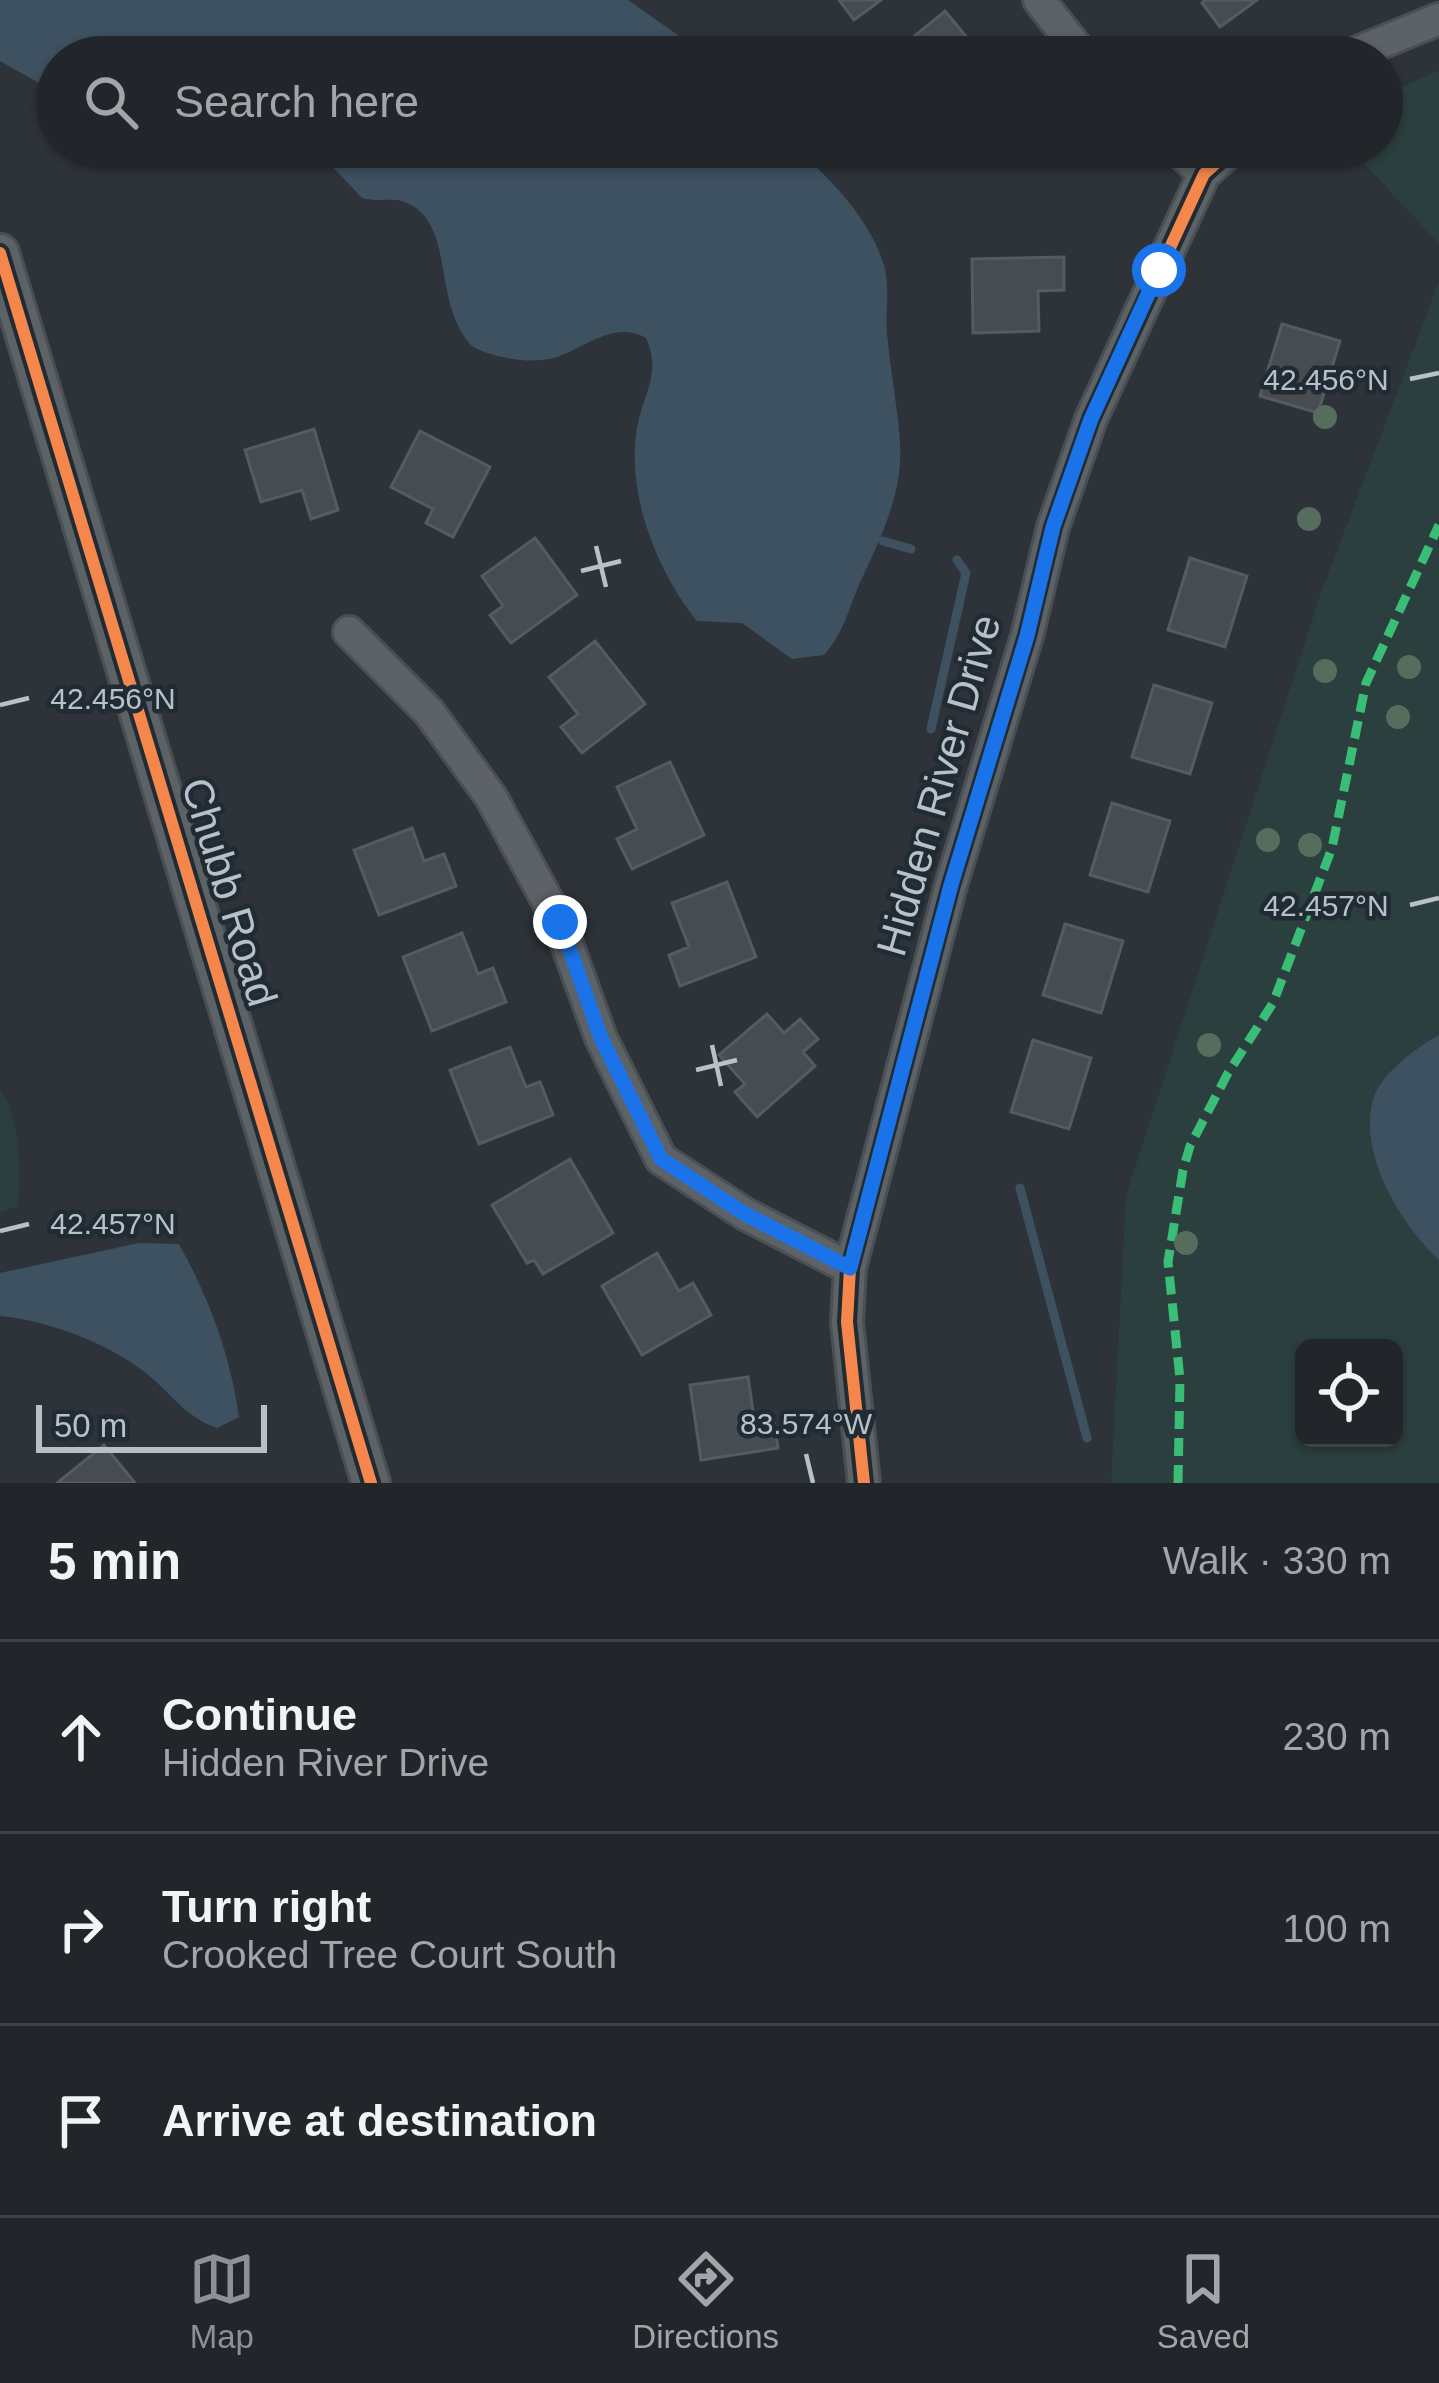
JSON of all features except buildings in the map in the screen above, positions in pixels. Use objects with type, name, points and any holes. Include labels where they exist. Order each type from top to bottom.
[{"type":"street","points":[[1039,0],[1067,36]]},
{"type":"street","points":[[1397,36],[1439,19]]},
{"type":"street","points":[[1198,168],[1204,174]]},
{"type":"street","name":"Hidden River Drive","points":[[864,1483],[847,1322],[850,1268],[951,885],[1027,636],[1053,527],[1091,419],[1211,168]]},
{"type":"street","name":"Chubb Road","points":[[0,253],[370,1483]]},
{"type":"street","points":[[349,632],[429,712],[491,796],[560,922],[601,1038],[661,1159],[745,1214],[850,1268]]},
{"type":"green space","points":[[1439,70],[1439,244],[1368,168],[1403,168],[1403,86]]},
{"type":"green space","points":[[1439,282],[1439,1483],[1111,1483],[1126,1196],[1321,593]]},
{"type":"green space","points":[[0,1090],[12,1113],[19,1178],[17,1206],[0,1212]]},
{"type":"water","points":[[0,0],[628,0],[679,36],[36,36],[36,81],[0,61]]},
{"type":"water","points":[[334,168],[820,171],[857,213],[883,262],[900,455],[892,505],[881,536],[843,626],[824,655],[792,659],[742,623],[697,621],[669,578],[648,530],[636,478],[637,428],[652,373],[646,338],[612,333],[557,357],[537,360],[503,357],[473,347],[452,310],[439,248],[424,215],[404,202],[362,198]]},
{"type":"water","points":[[1439,1035],[1439,1260],[1386,1188],[1377,1166],[1370,1121],[1373,1100],[1383,1081],[1410,1054]]},
{"type":"water","points":[[139,1243],[179,1244],[209,1307],[239,1417],[217,1428],[195,1417],[142,1370],[93,1341],[0,1316],[0,1273]]},
{"type":"waterway","points":[[883,541],[911,549]]},
{"type":"waterway","points":[[931,729],[966,573],[957,560]]},
{"type":"waterway","points":[[1020,1188],[1087,1438]]},
{"type":"marked path","points":[[1178,1483],[1180,1379],[1168,1262],[1183,1170],[1190,1146],[1228,1073],[1273,1003],[1332,848],[1366,683],[1439,525]]},
{"type":"cycle path","points":[[864,1483],[847,1322],[850,1268],[951,885],[1027,636],[1053,527],[1091,419],[1211,168]]},
{"type":"cycle path","points":[[0,253],[371,1483]]},
{"type":"route","points":[[560,922],[601,1038],[661,1159],[745,1214],[850,1268],[951,885],[1027,636],[1053,527],[1091,419],[1159,270]]}]
